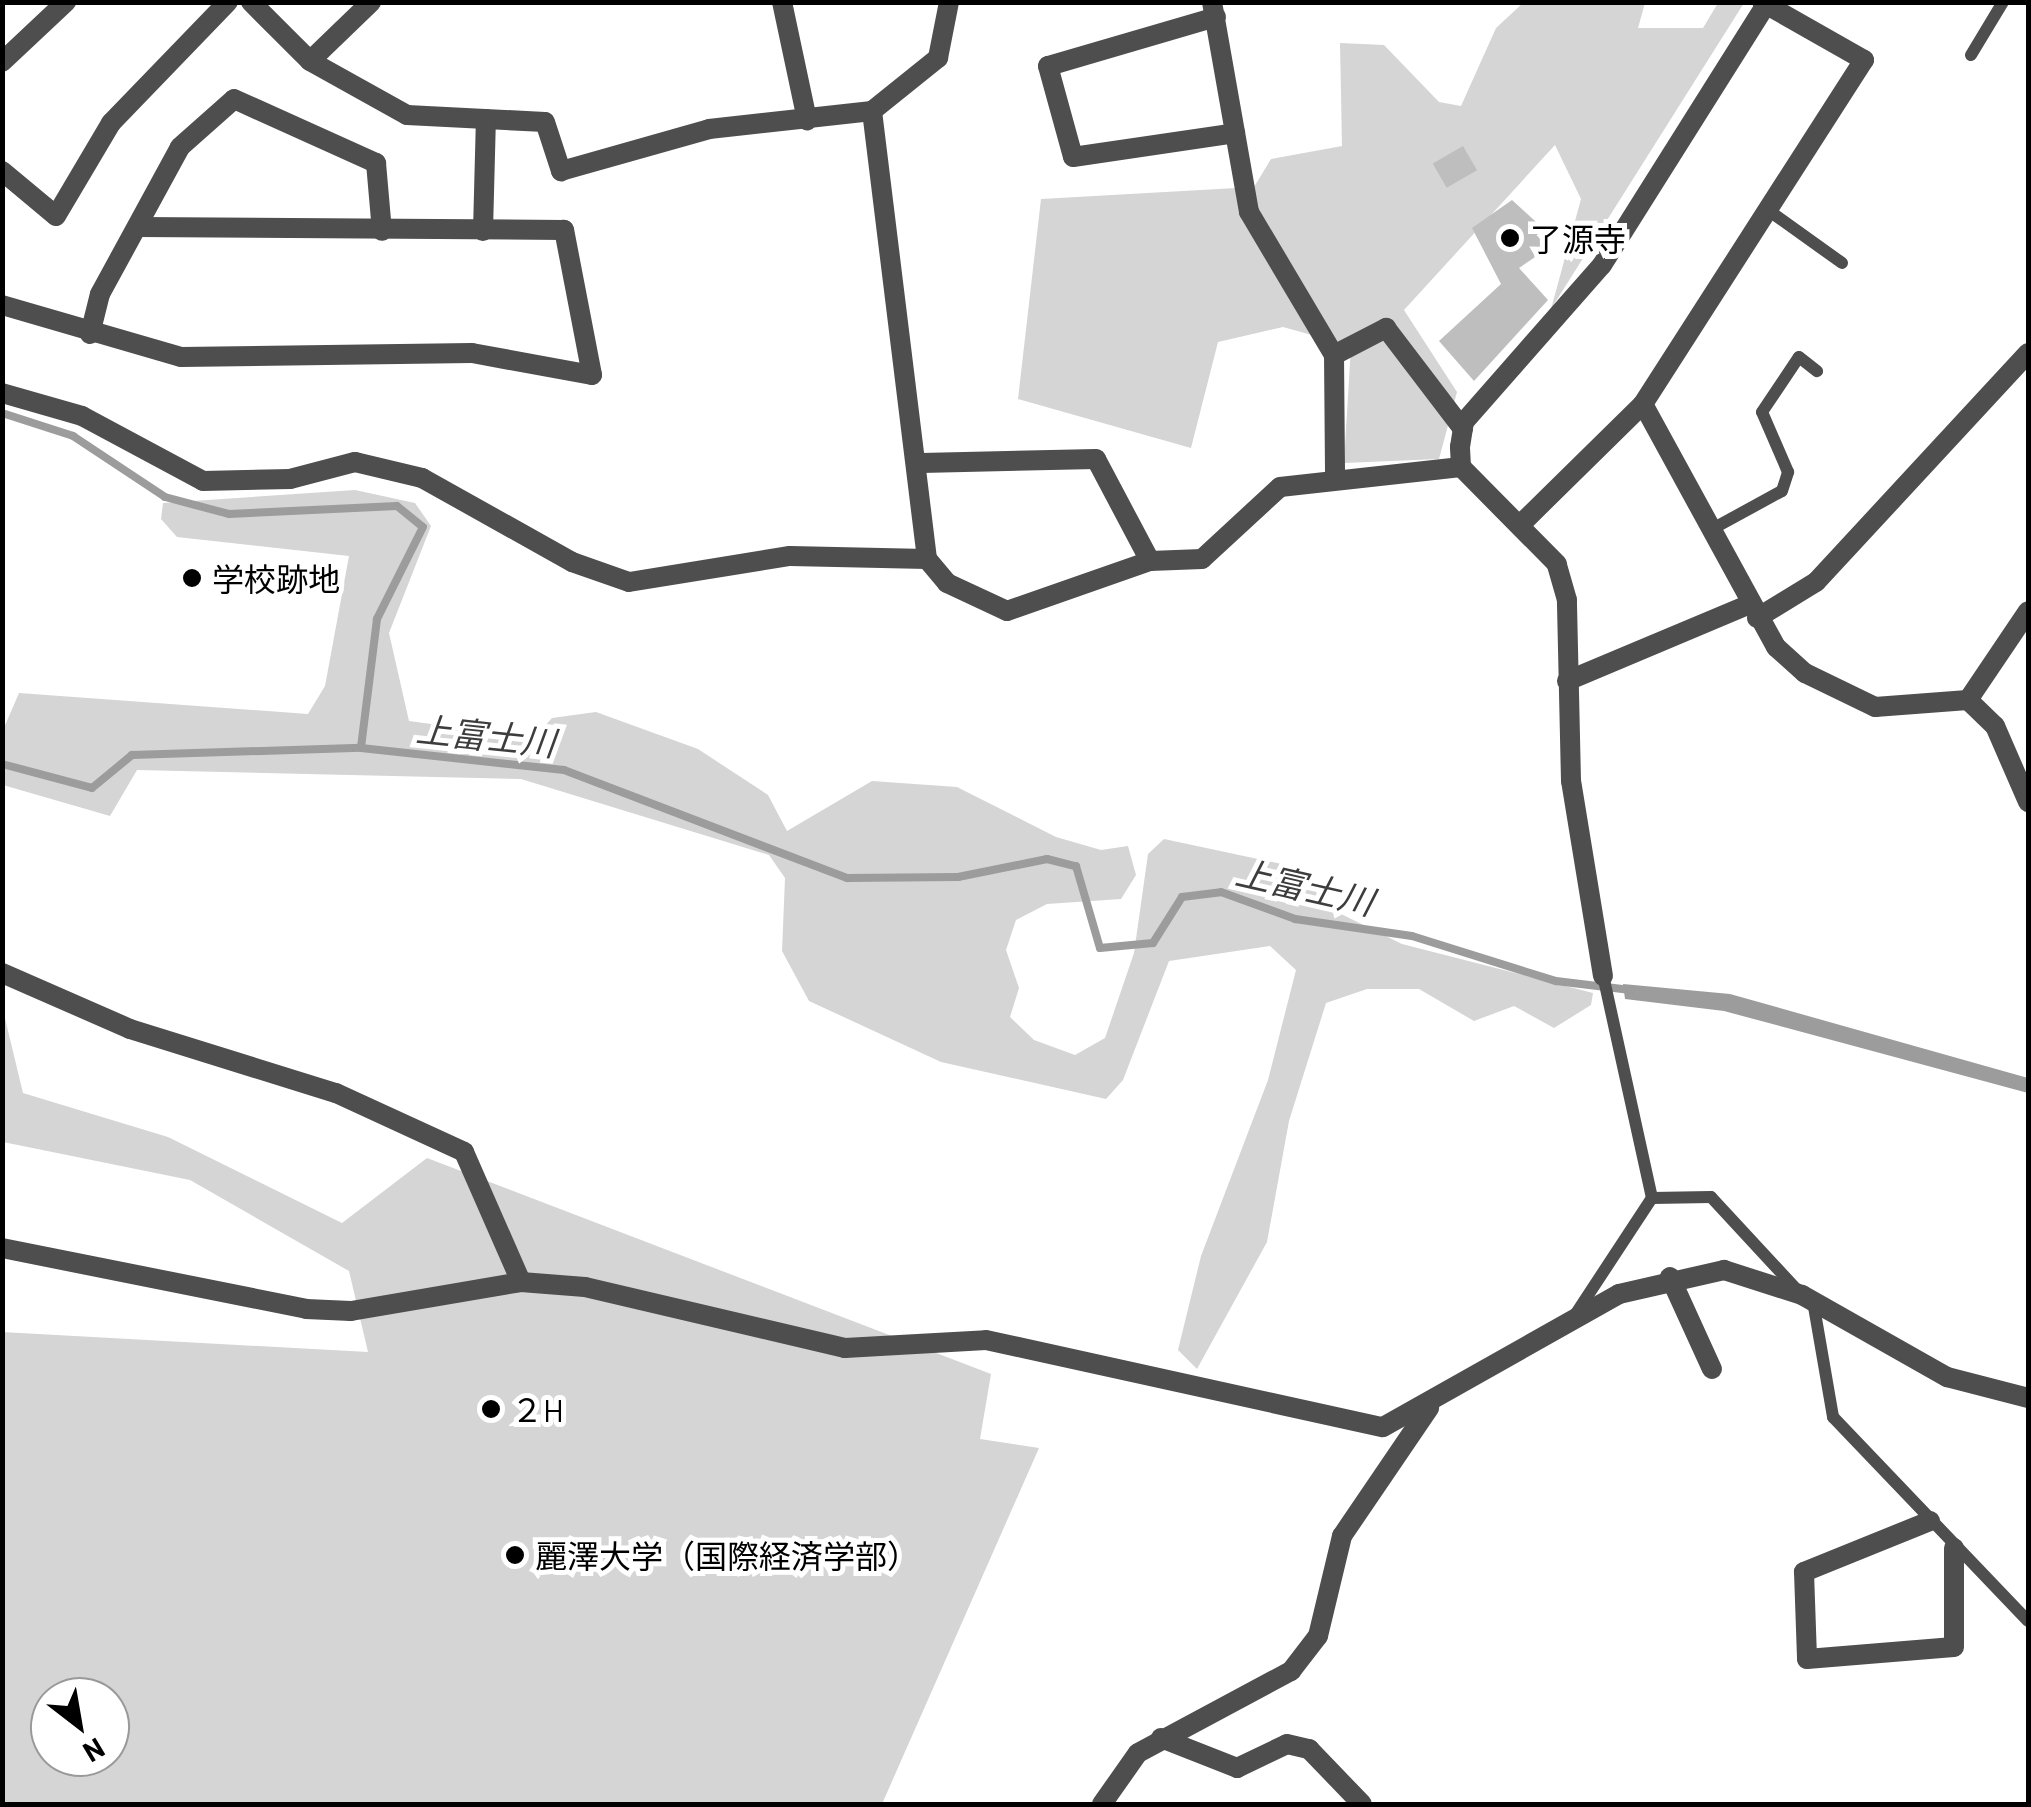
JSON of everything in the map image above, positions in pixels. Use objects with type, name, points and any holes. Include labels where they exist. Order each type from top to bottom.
[{"type":"street","points":[[2,62],[66,2]]},
{"type":"street","points":[[2,170],[56,216],[112,123],[228,2]]},
{"type":"street","points":[[251,2],[310,61],[407,115],[545,122],[561,171],[709,129],[872,112],[938,58],[949,2]]},
{"type":"street","points":[[310,61],[372,2]]},
{"type":"street","points":[[782,2],[806,120]]},
{"type":"street","points":[[1461,468],[1463,429],[1602,265],[1764,4],[1864,60],[1643,404],[1524,521]]},
{"type":"street","points":[[1235,133],[1072,157],[1048,66],[1214,10],[1249,212],[1334,355],[1335,478]]},
{"type":"street","points":[[90,334],[100,294],[180,147],[234,99],[376,163],[382,231]]},
{"type":"street","points":[[872,112],[920,463],[927,558],[947,583],[1007,611],[1150,560],[1202,559],[1280,487],[1335,478],[1461,468],[1524,521],[1557,564],[1568,681],[1571,781],[1603,976]]},
{"type":"street","points":[[483,230],[486,119]]},
{"type":"street","points":[[2,305],[90,334],[180,357],[472,354],[592,374],[564,230],[139,227]]},
{"type":"street","points":[[1334,355],[1386,328],[1463,429]]},
{"type":"street","points":[[1568,681],[1753,611],[1816,582],[2028,353]]},
{"type":"street","points":[[2,392],[82,416],[203,481],[290,479],[355,462],[422,478],[572,562],[629,582],[790,556],[927,558]]},
{"type":"street","points":[[1643,404],[1714,528],[1753,611],[1805,673],[1875,706],[1968,700],[1995,726],[2028,802]]},
{"type":"street","points":[[920,463],[1096,459],[1150,560]]},
{"type":"street","points":[[1968,700],[2028,611]]},
{"type":"street","points":[[2014,777],[2028,755]]},
{"type":"street","points":[[2,973],[130,1029],[336,1093],[464,1152],[522,1282]]},
{"type":"street","points":[[2,1248],[306,1309],[352,1312],[522,1282],[679,1303],[844,1348],[944,1337],[1003,1343],[1383,1427],[1430,1406],[1573,1318],[1670,1277],[1724,1270],[1808,1298],[1921,1366],[2028,1398]]},
{"type":"street","points":[[1670,1277],[1712,1369]]},
{"type":"street","points":[[1102,1804],[1161,1738],[1291,1672],[1318,1636],[1342,1536],[1430,1406]]},
{"type":"street","points":[[1930,1520],[1804,1572],[1807,1659],[1954,1647],[1954,1548]]},
{"type":"street","points":[[1161,1738],[1237,1768],[1286,1744],[1308,1749],[1362,1804]]},
{"type":"lane","points":[[1971,55],[2004,2]]},
{"type":"lane","points":[[1768,210],[1842,263]]},
{"type":"lane","points":[[1714,528],[1782,491],[1788,472],[1762,412],[1800,356],[1818,371]]},
{"type":"lane","points":[[1573,1318],[1652,1198],[1603,976]]},
{"type":"lane","points":[[1652,1198],[1698,1192],[1726,1206],[1808,1298],[1834,1417],[1954,1548],[2028,1620]]},
{"type":"shaded area","points":[[1523,3],[1645,3],[1638,28],[1703,28],[1718,3],[1744,3],[1551,309],[1581,199],[1555,145],[1404,310],[1457,392],[1439,459],[1344,463],[1351,346],[1283,327],[1218,342],[1191,448],[1018,399],[1041,199],[1254,187],[1271,159],[1342,146],[1340,43],[1384,45],[1439,102],[1461,106],[1496,28]]},
{"type":"shaded area","points":[[355,490],[415,503],[431,526],[389,633],[409,721],[534,738],[552,718],[596,712],[698,749],[768,795],[787,831],[872,781],[957,787],[1056,837],[1101,850],[1128,846],[1136,875],[1121,899],[1047,904],[1016,920],[1006,950],[1019,988],[1010,1017],[1034,1040],[1075,1055],[1105,1038],[1134,953],[1148,854],[1164,839],[1296,867],[1329,908],[1402,944],[1593,993],[1591,1005],[1554,1028],[1514,1006],[1474,1021],[1419,989],[1367,989],[1326,1003],[1289,1121],[1267,1242],[1197,1369],[1178,1350],[1201,1256],[1268,1080],[1296,970],[1270,946],[1169,961],[1123,1080],[1106,1099],[941,1062],[809,1001],[782,951],[785,878],[769,855],[521,779],[137,770],[110,816],[3,785],[3,730],[19,693],[308,714],[325,686],[349,556],[177,537],[161,519],[163,503]]},
{"type":"shaded area","points":[[1623,984],[1730,994],[2028,1078],[2028,1093],[1724,1011],[1625,999]]},
{"type":"shaded area","name":"麗澤大学（国際経済学部）","points":[[3,1010],[23,1093],[168,1137],[342,1223],[427,1158],[991,1374],[980,1439],[1039,1448],[882,1804],[3,1804],[2,1332],[368,1352],[349,1271],[190,1180],[3,1142]]},
{"type":"building","points":[[1463,146],[1477,170],[1447,188],[1433,164]]},
{"type":"building","points":[[1512,200],[1545,230],[1537,235],[1547,249],[1519,268],[1548,300],[1474,381],[1439,341],[1501,284],[1472,228]]},
{"type":"waterway","name":"上富士川","points":[[2,413],[73,436],[165,497],[229,514],[397,506],[423,527],[377,619],[361,748],[564,770],[847,878],[958,877],[1047,859],[1076,866],[1100,948],[1153,943],[1182,897],[1221,892],[1295,919],[1412,936],[1556,981],[1630,990]]},
{"type":"waterway","name":"上富士川","points":[[2,764],[92,788],[132,755],[361,748]]},
{"type":"place","name":"了源寺","points":[[1510,238]]},
{"type":"place","name":"学校跡地","points":[[192,578]]},
{"type":"place","name":"２H","points":[[491,1409]]},
{"type":"place","name":"麗澤大学（国際経済学部）","points":[[515,1555]]}]
